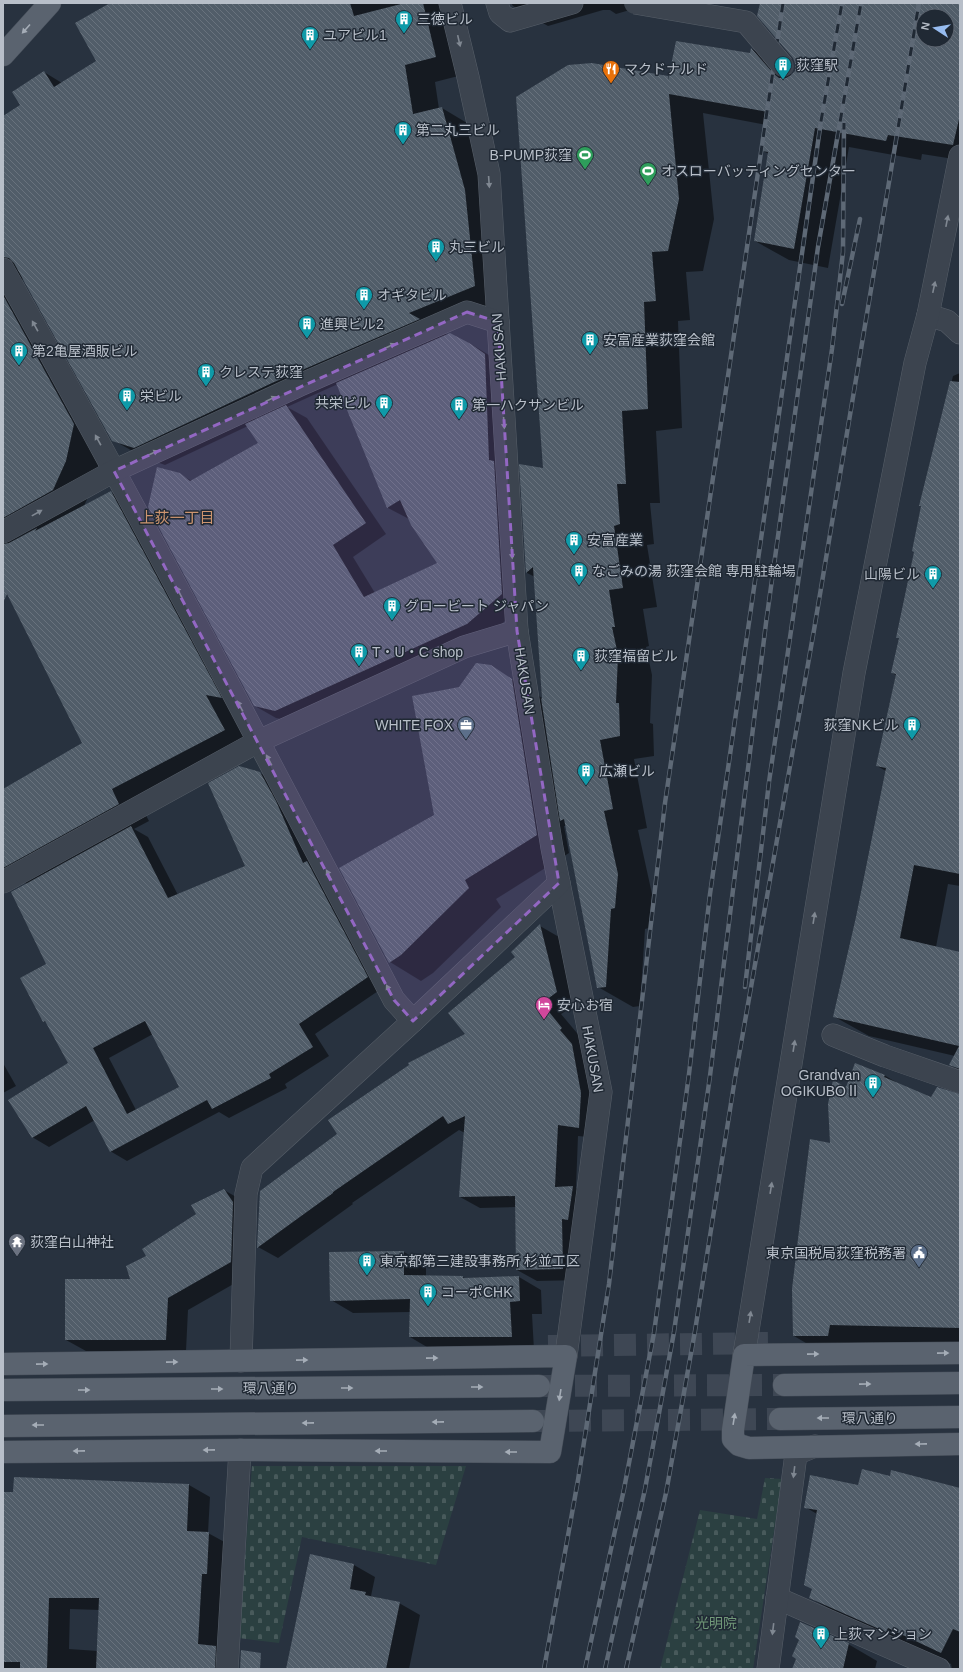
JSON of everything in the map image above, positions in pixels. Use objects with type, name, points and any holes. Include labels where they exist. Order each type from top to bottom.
[{"type":"main road","points":[[3,55],[50,3]]},
{"type":"main road","points":[[960,1353],[744,1355],[733,1430],[733,1439],[739,1445],[749,1448],[960,1444]]},
{"type":"main road","points":[[3,1364],[566,1356],[550,1452],[240,1450],[3,1452]]},
{"type":"main road","points":[[784,1385],[960,1383]]},
{"type":"main road","name":"環八通り","points":[[3,1390],[539,1386]]},
{"type":"main road","name":"環八通り","points":[[780,1419],[960,1417]]},
{"type":"main road","points":[[3,1426],[533,1421]]},
{"type":"street","name":"HAKUSAN","points":[[450,3],[489,174],[517,632],[559,883],[601,1092],[566,1356]]},
{"type":"street","points":[[497,3],[500,13],[510,21],[552,6]]},
{"type":"street","points":[[635,3],[710,9],[746,22],[783,66]]},
{"type":"street","points":[[744,1355],[854,673],[915,363],[928,315],[960,156]]},
{"type":"street","points":[[3,269],[114,471],[259,741],[394,1000],[413,1021]]},
{"type":"street","points":[[3,532],[114,471],[300,385],[467,312],[498,322]]},
{"type":"street","points":[[928,315],[948,321],[960,333]]},
{"type":"street","points":[[3,882],[259,741],[464,647],[517,632]]},
{"type":"street","points":[[241,1361],[246,1194],[252,1168],[413,1021],[559,883]]},
{"type":"street","points":[[833,1035],[885,1056],[960,1082]]},
{"type":"street","points":[[768,1669],[796,1454],[815,1446]]},
{"type":"street","points":[[227,1669],[240,1450]]},
{"type":"street","points":[[777,1598],[939,1669]]},
{"type":"highlighted area","points":[[467,312],[498,322],[517,631],[559,883],[413,1021],[394,1000],[114,471]]},
{"type":"green space","points":[[252,1466],[466,1466],[436,1565],[302,1537],[279,1643],[239,1638]]},
{"type":"green space","name":"光明院","points":[[765,1478],[782,1479],[753,1669],[660,1669],[700,1510],[757,1519]]},
{"type":"building","points":[[110,3],[350,3],[354,16],[405,3],[423,3],[436,57],[405,65],[413,114],[442,107],[465,190],[475,286],[409,313],[420,319],[272,383],[134,448],[112,441],[14,263],[9,258],[3,257],[3,116],[20,105],[12,92],[44,71],[54,87],[96,61],[75,23]]},
{"type":"building","points":[[760,3],[960,3],[960,115],[953,145],[888,135],[886,141],[815,128],[794,249],[754,241],[768,152],[762,151],[768,112],[669,94],[679,199],[668,251],[652,252],[656,301],[644,302],[648,409],[622,411],[626,484],[617,484],[620,524],[614,526],[623,588],[609,590],[615,627],[612,627],[618,655],[616,703],[619,703],[620,736],[600,740],[613,809],[604,811],[618,874],[615,908],[611,909],[606,987],[597,988],[564,819],[560,821],[541,698],[542,699],[533,567],[526,573],[519,464],[543,468],[516,97],[568,65],[592,63],[668,76],[668,80],[676,41],[750,53],[751,48],[779,78],[786,78],[795,71],[795,63],[793,58],[757,16]]},
{"type":"building","name":"第2亀屋酒販ビル","points":[[3,295],[74,424],[66,461],[53,490],[3,518]]},
{"type":"building","points":[[450,333],[471,344],[485,354],[489,460],[494,461],[502,594],[467,624],[275,711],[254,706],[148,507],[157,467],[180,473],[190,481],[258,443],[245,424],[286,405],[366,523],[333,545],[364,597],[437,563],[411,525],[400,500],[387,508],[336,383]]},
{"type":"building","points":[[950,381],[960,382],[960,874],[914,865],[900,938],[960,952],[960,1069],[949,1065],[959,1046],[833,1017],[856,917],[886,768],[876,766],[896,674],[891,673],[899,638],[896,638],[914,552],[912,551],[921,506],[919,506]]},
{"type":"building","points":[[111,491],[222,698],[206,695],[225,730],[112,789],[119,804],[3,868],[3,789],[82,743],[7,594],[3,603],[3,544],[9,543],[37,528],[35,531]]},
{"type":"building","points":[[476,663],[491,665],[512,679],[537,835],[465,880],[469,888],[401,955],[389,963],[339,868],[434,815],[412,696],[459,687]]},
{"type":"building","points":[[239,766],[260,772],[276,801],[303,863],[307,861],[368,977],[299,1024],[313,1047],[269,1074],[271,1078],[212,1109],[207,1100],[110,1152],[86,1106],[32,1138],[8,1100],[68,1063],[45,1021],[43,1022],[20,978],[46,964],[11,892],[131,826],[168,898],[245,866],[208,783]],"holes":[[[145,1021],[179,1087],[127,1114],[93,1048]]]},
{"type":"building","points":[[540,924],[557,992],[542,1003],[562,1028],[560,1030],[572,1044],[581,1093],[579,1128],[558,1125],[555,1187],[573,1186],[568,1220],[562,1219],[563,1269],[516,1270],[515,1196],[459,1197],[465,1116],[448,1124],[443,1116],[333,1192],[257,1248],[260,1191],[337,1134],[328,1120],[409,1065],[408,1063],[465,1034],[448,1013],[515,957],[511,952]]},
{"type":"building","points":[[855,1063],[885,1075],[884,1077],[931,1097],[937,1087],[960,1094],[960,1328],[830,1325],[828,1336],[793,1336],[792,1289],[810,1139],[830,1143],[828,1104],[833,1080],[846,1087]]},
{"type":"building","points":[[224,1189],[233,1202],[231,1262],[168,1298],[166,1340],[65,1340],[65,1279],[130,1279],[126,1266],[146,1256],[142,1249],[196,1214],[191,1205]]},
{"type":"building","points":[[404,1251],[404,1275],[463,1276],[463,1278],[519,1276],[520,1301],[510,1302],[512,1337],[409,1337],[410,1299],[330,1301],[329,1252]]},
{"type":"building","points":[[862,1469],[890,1476],[891,1470],[960,1488],[960,1632],[953,1629],[941,1653],[888,1628],[886,1632],[809,1598],[812,1589],[804,1585],[817,1510],[804,1508],[810,1475],[858,1485]]},
{"type":"building","points":[[14,1477],[189,1484],[187,1531],[209,1532],[207,1574],[202,1574],[198,1644],[216,1646],[215,1669],[96,1669],[99,1598],[49,1598],[47,1669],[20,1669],[20,1662],[3,1662],[3,1492],[13,1492]]},
{"type":"building","points":[[310,1554],[354,1564],[350,1589],[366,1592],[365,1595],[400,1602],[386,1669],[286,1669]]},
{"type":"building","name":"上荻マンション","points":[[800,1622],[849,1643],[843,1669],[792,1669],[796,1659],[792,1656],[799,1640],[795,1637]]},
{"type":"building","points":[[241,1650],[261,1653],[260,1669],[240,1669]]},
{"type":"tunnel","points":[[548,1346],[769,1343]]},
{"type":"tunnel","points":[[542,1386],[784,1385]]},
{"type":"tunnel","points":[[536,1421],[780,1419]]},
{"type":"railway","points":[[544,1669],[578,1480],[609,1284],[665,803],[783,3]]},
{"type":"railway","points":[[585,1669],[624,1489],[654,1333],[689,1074],[710,894],[821,121],[842,3]]},
{"type":"railway","points":[[605,1669],[645,1489],[674,1332],[710,1076],[766,623],[818,247],[861,3]]},
{"type":"railway","points":[[626,1669],[666,1493],[695,1331],[735,1078],[814,630],[919,3]]},
{"type":"railway","points":[[745,987],[769,782],[832,349],[843,252],[844,123]]},
{"type":"railway","points":[[842,304],[860,219]]},
{"type":"place","name":"三徳ビル","points":[[404,34]]},
{"type":"place","name":"ユアビル1","points":[[310,50]]},
{"type":"place","name":"荻窪駅","points":[[783,80]]},
{"type":"place","name":"マクドナルド","points":[[611,84]]},
{"type":"place","name":"第二丸三ビル","points":[[403,145]]},
{"type":"place","name":"B-PUMP荻窪","points":[[585,170]]},
{"type":"place","name":"オスローバッティングセンター","points":[[648,186]]},
{"type":"place","name":"丸三ビル","points":[[436,262]]},
{"type":"place","name":"オギタビル","points":[[364,310]]},
{"type":"place","name":"進興ビル2","points":[[307,339]]},
{"type":"place","name":"安富産業荻窪会館","points":[[590,355]]},
{"type":"place","name":"第2亀屋酒販ビル","points":[[19,366]]},
{"type":"place","name":"クレステ荻窪","points":[[206,387]]},
{"type":"place","name":"栄ビル","points":[[127,411]]},
{"type":"place","name":"共栄ビル","points":[[384,418]]},
{"type":"place","name":"第一ハクサンビル","points":[[459,420]]},
{"type":"place","name":"安富産業","points":[[574,555]]},
{"type":"place","name":"なごみの湯 荻窪会館 専用駐輪場","points":[[579,586]]},
{"type":"place","name":"山陽ビル","points":[[933,589]]},
{"type":"place","name":"グロービート ジャパン","points":[[392,621]]},
{"type":"place","name":"T・U・C shop","points":[[359,667]]},
{"type":"place","name":"荻窪福留ビル","points":[[581,671]]},
{"type":"place","name":"WHITE FOX","points":[[466,740]]},
{"type":"place","name":"荻窪NKビル","points":[[912,740]]},
{"type":"place","name":"広瀬ビル","points":[[586,786]]},
{"type":"place","name":"安心お宿","points":[[544,1020]]},
{"type":"place","name":"Grandvan OGIKUBOⅡ","points":[[873,1098]]},
{"type":"place","name":"荻窪白山神社","points":[[17,1257]]},
{"type":"place","name":"東京国税局荻窪税務署","points":[[919,1268]]},
{"type":"place","name":"東京都第三建設事務所 杉並工区","points":[[367,1276]]},
{"type":"place","name":"コーポCHK","points":[[428,1307]]},
{"type":"place","name":"上荻マンション","points":[[821,1649]]},
{"type":"district","name":"上荻一丁目","points":[[177,518]]}]
